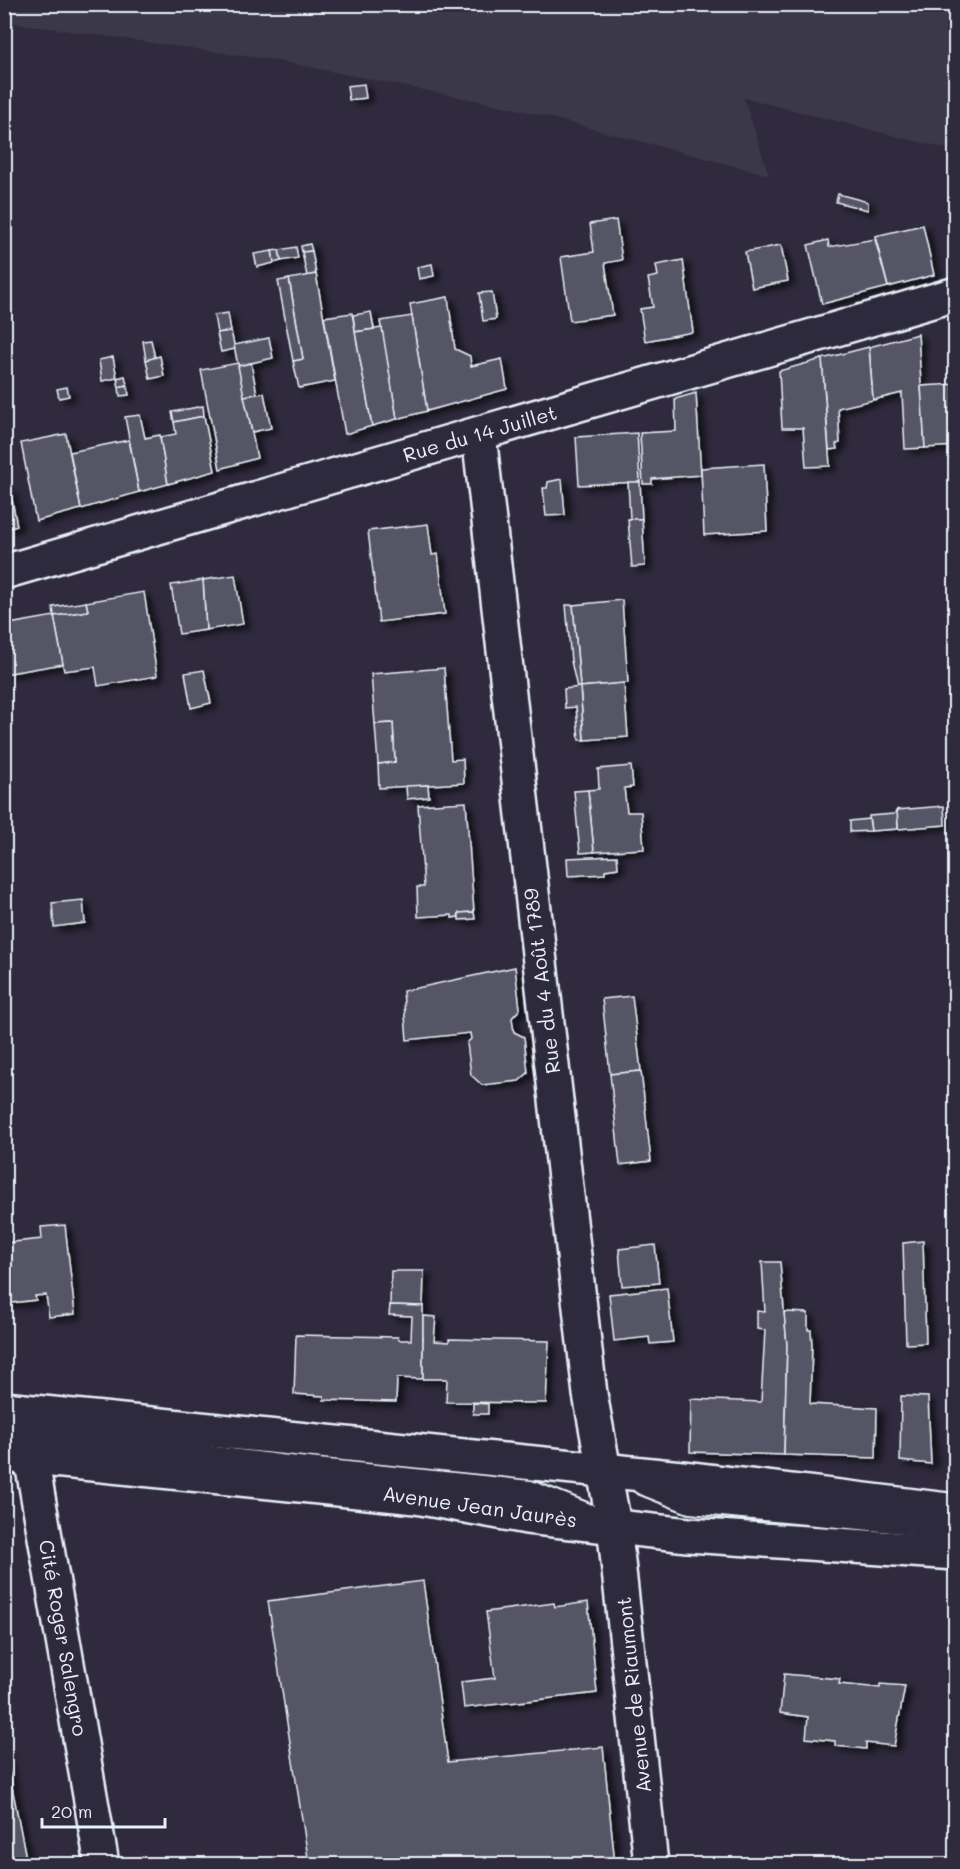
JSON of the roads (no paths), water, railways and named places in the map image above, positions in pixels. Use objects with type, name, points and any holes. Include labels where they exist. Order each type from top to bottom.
[{"type":"street","name":"Rue du 14 Juillet","points":[[4,572],[956,294]]},
{"type":"street","name":"Rue du 4 Août 1789","points":[[479,435],[588,1382],[615,1525]]},
{"type":"street","points":[[16,1433],[605,1470],[956,1511]]},
{"type":"street","name":"Avenue Jean Jaurès","points":[[16,1433],[527,1517],[615,1525],[688,1535],[956,1553]]},
{"type":"street","name":"Cité Roger Salengro","points":[[16,1433],[38,1487],[102,1864]]},
{"type":"street","name":"Avenue de Riaumont","points":[[615,1525],[651,1864]]},
{"type":"lane","points":[[605,1470],[690,1503],[956,1528]]}]
